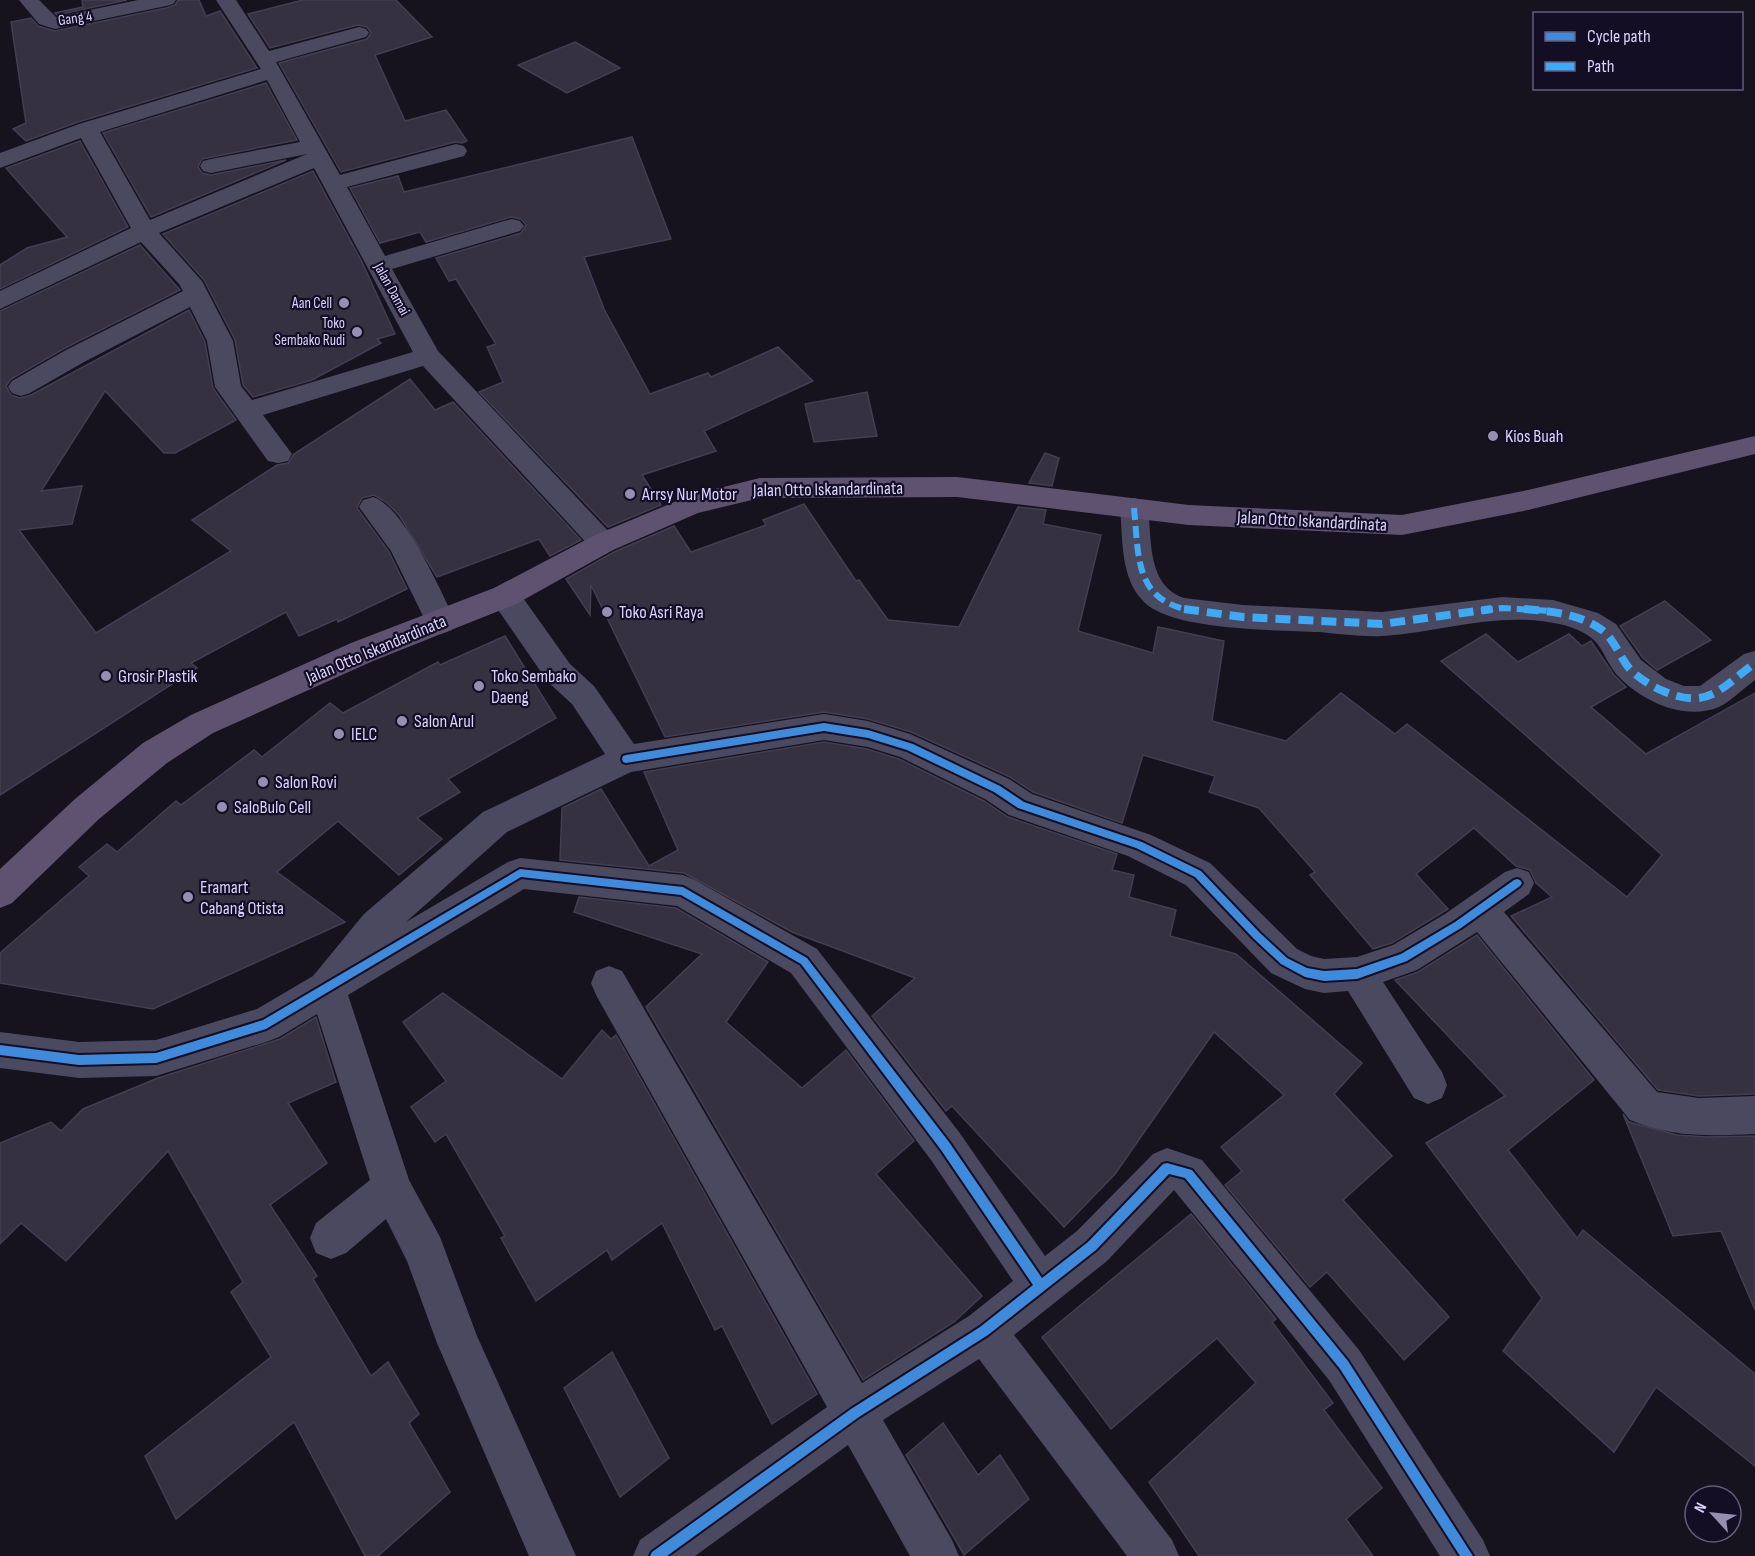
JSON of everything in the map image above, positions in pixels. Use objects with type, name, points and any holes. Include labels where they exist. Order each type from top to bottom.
[{"type":"main road","name":"Jalan Otto Iskandardinata","points":[[0,892],[87,810],[155,753],[202,724],[362,652],[506,596],[603,543],[691,505],[760,488],[957,487],[1189,515],[1402,525],[1528,500],[1755,445]]},
{"type":"street","name":"Gang 4","points":[[29,0],[46,20],[55,23],[166,0]]},
{"type":"street","name":"Jalan Damai","points":[[226,0],[268,66],[317,151],[428,356],[603,543]]},
{"type":"street","points":[[0,161],[359,33]]},
{"type":"street","points":[[87,129],[144,231],[190,281],[220,341],[228,387],[278,454]]},
{"type":"street","points":[[211,166],[317,151]]},
{"type":"street","points":[[0,301],[317,151]]},
{"type":"street","points":[[334,183],[456,151]]},
{"type":"street","points":[[379,265],[512,226]]},
{"type":"street","points":[[21,387],[75,356],[196,294]]},
{"type":"street","points":[[246,411],[428,356]]},
{"type":"street","points":[[372,507],[403,546],[441,621]]},
{"type":"street","points":[[1134,508],[1140,570],[1153,593],[1165,603],[1182,609],[1243,617],[1382,624],[1502,608],[1552,611],[1587,621],[1605,632],[1630,669],[1654,688],[1681,699],[1695,700],[1709,697],[1755,663]]},
{"type":"street","points":[[506,596],[559,673],[583,695],[626,759]]},
{"type":"street","points":[[327,986],[376,925],[495,822],[626,759],[824,727],[868,734],[910,747],[997,789],[1021,805],[1139,845],[1198,874],[1263,943],[1284,962],[1305,972],[1324,976],[1357,974],[1404,958],[1517,882]]},
{"type":"street","points":[[0,1050],[79,1060],[156,1058],[266,1024],[520,873],[682,891],[804,961],[945,1146],[1041,1286]]},
{"type":"street","points":[[1480,909],[1644,1107],[1660,1114],[1679,1117],[1755,1115]]},
{"type":"street","points":[[1357,974],[1428,1085]]},
{"type":"street","points":[[609,983],[936,1556]]},
{"type":"street","points":[[327,986],[392,1188],[425,1252],[458,1343],[553,1556]]},
{"type":"street","points":[[657,1556],[855,1413],[984,1331],[1092,1246],[1167,1168],[1188,1174],[1344,1365],[1467,1556]]},
{"type":"street","points":[[331,1238],[392,1188]]},
{"type":"street","points":[[984,1331],[1156,1556]]},
{"type":"building","points":[[82,0],[127,0],[57,15],[55,13],[83,7]]},
{"type":"building","points":[[178,0],[199,0],[206,16],[220,11],[257,68],[78,122],[26,141],[13,129],[26,123],[11,22],[31,18],[38,26],[55,31],[166,8],[175,5]]},
{"type":"building","points":[[303,0],[396,0],[432,37],[375,55],[405,121],[446,110],[467,141],[455,142],[341,172],[279,63],[367,39],[371,33],[367,27],[358,25],[270,48],[248,14]]},
{"type":"building","points":[[575,42],[620,68],[567,93],[518,65]]},
{"type":"building","points":[[266,83],[297,140],[202,159],[198,167],[202,173],[211,175],[286,160],[151,217],[103,133]]},
{"type":"building","points":[[632,137],[671,239],[584,257],[604,309],[650,394],[708,373],[711,377],[778,347],[813,381],[704,431],[716,451],[642,475],[661,505],[608,527],[479,392],[503,382],[487,347],[496,344],[456,279],[449,281],[436,258],[521,233],[526,225],[521,219],[511,217],[426,242],[420,232],[380,243],[350,188],[398,176],[404,192]]},
{"type":"building","points":[[80,141],[128,227],[0,289],[0,265],[27,248],[67,237],[6,168]]},
{"type":"building","points":[[313,171],[362,262],[395,334],[377,339],[381,343],[312,380],[253,397],[243,385],[235,340],[204,280],[163,234]]},
{"type":"building","points":[[140,245],[180,290],[65,348],[11,379],[6,386],[11,395],[20,398],[31,395],[189,310],[205,342],[213,388],[236,420],[175,453],[164,453],[105,391],[41,491],[82,486],[72,524],[19,530],[96,633],[231,551],[192,520],[277,465],[288,463],[294,454],[410,379],[435,410],[453,402],[581,540],[550,556],[539,539],[437,577],[399,515],[386,502],[374,495],[362,498],[357,508],[389,552],[407,589],[338,622],[337,619],[299,636],[286,612],[191,663],[197,668],[0,795],[0,311]]},
{"type":"building","points":[[867,392],[877,436],[814,442],[805,404]]},
{"type":"building","points":[[1045,453],[1059,458],[1052,486],[1029,483]]},
{"type":"building","points":[[804,504],[856,581],[859,580],[888,620],[959,627],[1018,507],[1046,510],[1043,524],[1101,535],[1078,631],[1153,653],[1158,627],[1224,641],[1212,721],[1286,741],[1341,693],[1395,734],[1407,724],[1627,897],[1662,855],[1441,661],[1486,634],[1518,662],[1569,634],[1582,646],[1591,641],[1614,675],[1626,687],[1591,707],[1646,754],[1755,693],[1755,1094],[1699,1096],[1658,1090],[1511,916],[1552,897],[1536,883],[1530,870],[1516,866],[1474,828],[1416,874],[1448,909],[1392,943],[1373,949],[1310,875],[1315,872],[1259,808],[1209,792],[1215,776],[1143,755],[1122,823],[1033,792],[1010,777],[911,732],[868,719],[824,712],[665,737],[591,585],[590,615],[566,579],[614,552],[674,526],[691,552],[766,525],[763,520]]},
{"type":"building","points":[[1665,601],[1711,640],[1657,670],[1643,658],[1620,626]]},
{"type":"building","points":[[505,636],[556,718],[448,779],[460,792],[417,818],[442,839],[399,875],[338,821],[277,872],[345,922],[153,1009],[0,983],[0,953],[89,876],[79,867],[107,844],[117,852],[176,801],[181,805],[254,750],[262,757],[330,703],[343,713],[438,662],[440,665]]},
{"type":"building","points":[[824,742],[867,749],[899,759],[984,801],[1008,817],[1117,854],[1112,870],[1134,875],[1129,897],[1176,910],[1170,936],[1236,954],[1362,1063],[1334,1094],[1392,1156],[1343,1200],[1449,1317],[1404,1360],[1327,1272],[1310,1287],[1225,1185],[1242,1171],[1221,1147],[1284,1095],[1214,1032],[1115,1174],[1064,1227],[952,1106],[946,1111],[872,1016],[915,978],[792,932],[684,873],[560,860],[562,808],[601,789],[649,866],[678,850],[644,772]]},
{"type":"building","points":[[579,897],[676,908],[768,962],[726,1022],[802,1088],[846,1050],[914,1141],[876,1174],[982,1296],[954,1322],[863,1380],[646,1007],[702,954],[574,912]]},
{"type":"building","points":[[1477,935],[1594,1080],[1508,1150],[1577,1238],[1583,1230],[1755,1374],[1755,1466],[1656,1387],[1614,1452],[1503,1351],[1542,1298],[1426,1143],[1505,1096],[1395,980],[1418,972]]},
{"type":"building","points":[[443,993],[562,1079],[602,1030],[611,1039],[616,1035],[817,1394],[772,1424],[722,1326],[715,1330],[662,1223],[612,1260],[607,1250],[536,1301],[501,1238],[505,1236],[446,1134],[435,1142],[411,1107],[446,1081],[403,1022]]},
{"type":"building","points":[[316,1017],[336,1082],[288,1103],[327,1163],[270,1205],[317,1276],[313,1279],[371,1376],[388,1362],[419,1414],[409,1423],[450,1492],[378,1556],[365,1556],[294,1422],[176,1519],[145,1456],[271,1357],[231,1292],[243,1282],[168,1151],[66,1261],[21,1223],[0,1244],[0,1143],[51,1122],[61,1131],[83,1109],[158,1078],[280,1039]]},
{"type":"building","points":[[1623,1114],[1629,1122],[1677,1135],[1755,1136],[1755,1310],[1721,1231],[1673,1236]]},
{"type":"building","points":[[1191,1214],[1276,1319],[1272,1322],[1333,1403],[1324,1410],[1382,1488],[1346,1519],[1373,1556],[1199,1556],[1149,1482],[1256,1383],[1217,1338],[1111,1429],[1042,1337]]},
{"type":"building","points":[[612,1352],[669,1458],[620,1497],[564,1388]]},
{"type":"building","points":[[943,1423],[978,1475],[1000,1455],[1029,1499],[964,1555],[906,1455]]},
{"type":"marked path","points":[[1134,508],[1140,570],[1153,593],[1165,603],[1182,609],[1243,617],[1382,624],[1502,608],[1553,611],[1587,621],[1605,632],[1630,669],[1655,688],[1681,699],[1695,700],[1709,697],[1755,663]]},
{"type":"cycle path","points":[[626,759],[824,727],[868,734],[910,747],[997,789],[1021,805],[1139,845],[1198,874],[1284,961],[1305,972],[1324,976],[1357,974],[1404,958],[1458,925],[1517,883]]},
{"type":"cycle path","points":[[0,1050],[79,1060],[156,1058],[266,1024],[520,873],[683,891],[804,961],[945,1146],[1041,1286]]},
{"type":"cycle path","points":[[656,1556],[855,1413],[984,1331],[1092,1246],[1167,1168],[1188,1174],[1344,1365],[1467,1556]]},
{"type":"place","name":"Aan Cell","points":[[344,303]]},
{"type":"place","name":"Toko Sembako Rudi","points":[[357,332]]},
{"type":"place","name":"Kios Buah","points":[[1493,436]]},
{"type":"place","name":"Arrsy Nur Motor","points":[[630,494]]},
{"type":"place","name":"Toko Asri Raya","points":[[607,612]]},
{"type":"place","name":"Grosir Plastik","points":[[106,676]]},
{"type":"place","name":"Toko Sembako Daeng","points":[[479,686]]},
{"type":"place","name":"Salon Arul","points":[[402,721]]},
{"type":"place","name":"IELC","points":[[339,734]]},
{"type":"place","name":"Salon Rovi","points":[[263,782]]},
{"type":"place","name":"SaloBulo Cell","points":[[222,807]]},
{"type":"place","name":"Eramart Cabang Otista","points":[[188,897]]}]
